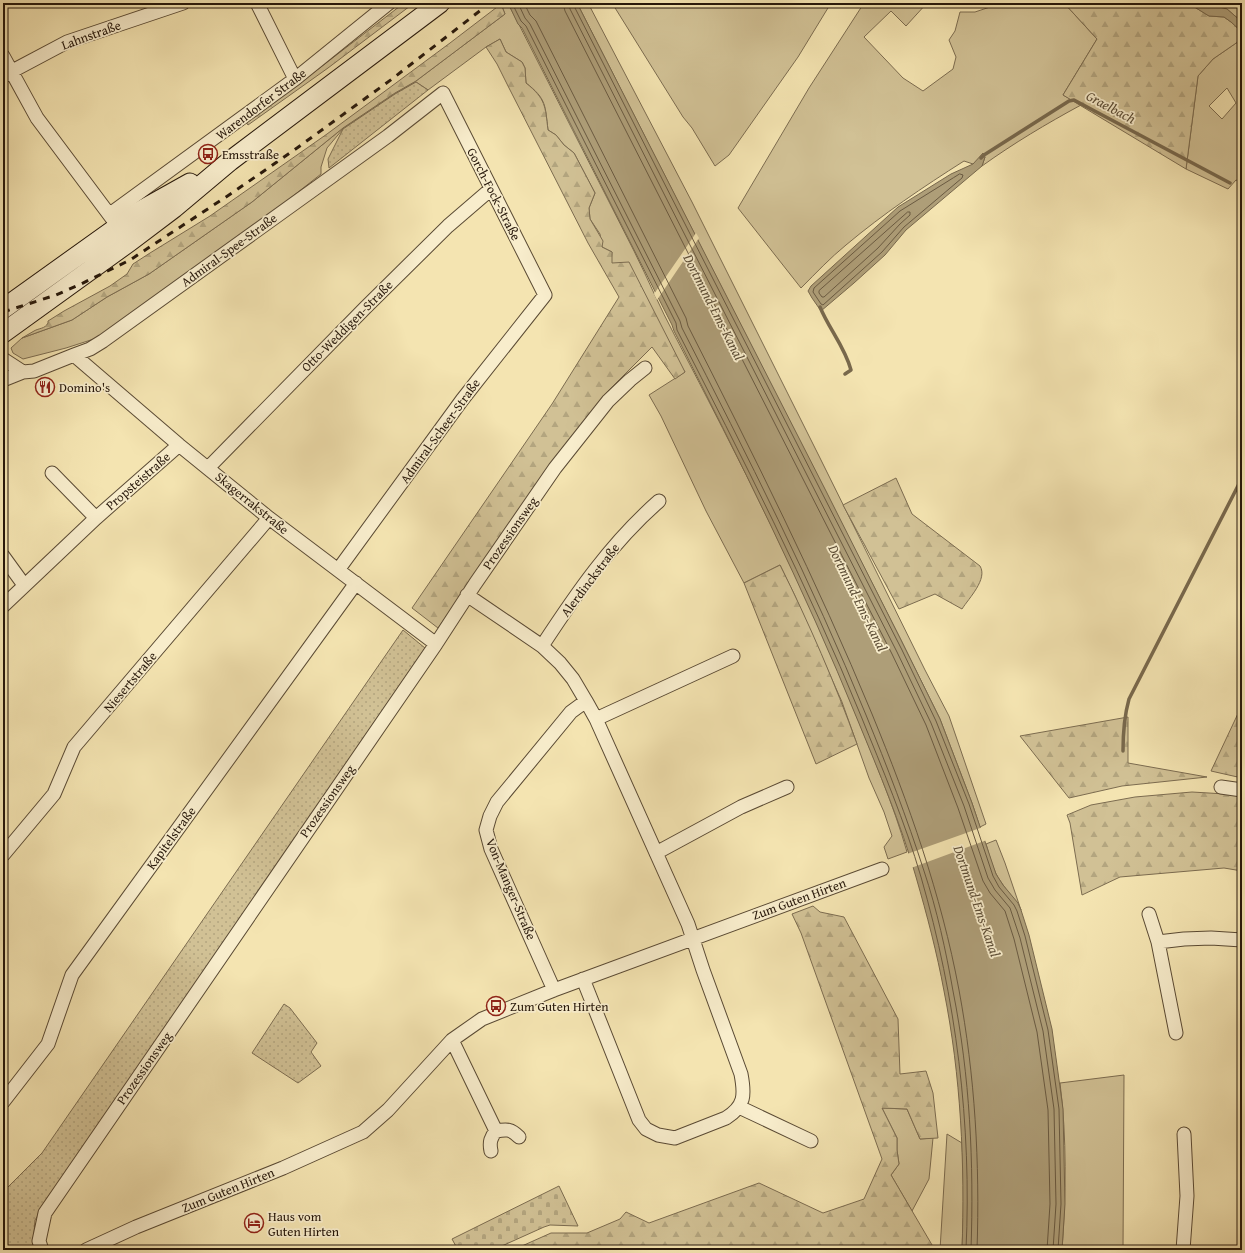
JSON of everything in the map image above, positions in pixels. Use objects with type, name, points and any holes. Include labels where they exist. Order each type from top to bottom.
[{"type":"main road","name":"Warendorfer Straße","points":[[3,333],[119,228],[140,211],[230,161],[440,3]]},
{"type":"main road","name":"Warendorfer Straße","points":[[3,309],[119,228]]},
{"type":"street","name":"Lahnstraße","points":[[7,74],[67,42],[183,3]]},
{"type":"street","points":[[257,3],[295,79]]},
{"type":"street","name":"Warendorfer Straße","points":[[119,228],[295,79],[389,3]]},
{"type":"street","points":[[3,56],[7,74],[37,118],[119,228]]},
{"type":"street","name":"Gorch-Fock-Straße","points":[[443,93],[544,295]]},
{"type":"street","name":"Admiral-Spee-Straße","points":[[23,372],[34,370],[74,356],[90,349],[115,333],[382,140],[443,93]]},
{"type":"street","name":"Otto-Weddigen-Straße","points":[[208,468],[448,226],[491,189]]},
{"type":"street","name":"Admiral-Scheer-Straße","points":[[338,570],[462,400],[544,295]]},
{"type":"street","name":"Skagerrakstraße","points":[[74,356],[179,445],[269,518],[436,644]]},
{"type":"street","points":[[3,359],[23,372]]},
{"type":"street","name":"Prozessionsweg","points":[[42,1250],[39,1241],[45,1213],[436,644],[467,595],[555,468],[608,401],[645,368]]},
{"type":"street","points":[[3,380],[23,372]]},
{"type":"street","name":"Propsteistraße","points":[[3,606],[96,518],[179,445]]},
{"type":"street","name":"Propsteistraße","points":[[52,473],[96,518]]},
{"type":"street","name":"Alerdinckstraße","points":[[542,646],[568,606],[598,565],[643,515],[659,501]]},
{"type":"street","name":"Niesertstraße","points":[[3,855],[54,794],[74,748],[269,518]]},
{"type":"street","points":[[3,556],[24,585]]},
{"type":"street","name":"Kapitelstraße","points":[[3,1102],[48,1044],[72,975],[356,583]]},
{"type":"street","points":[[467,595],[542,646],[560,662],[569,674],[596,719],[688,924],[740,1074],[743,1087],[739,1107],[726,1118],[675,1138],[658,1135],[646,1129],[639,1120],[583,979]]},
{"type":"street","points":[[596,719],[733,656]]},
{"type":"street","name":"Von-Manger-Straße","points":[[554,990],[491,849],[486,830],[490,816],[497,802],[571,712],[586,701]]},
{"type":"street","points":[[656,853],[741,807],[787,787]]},
{"type":"street","points":[[1221,787],[1242,790]]},
{"type":"street","name":"Zum Guten Hirten","points":[[86,1250],[136,1227],[283,1168],[363,1132],[388,1110],[452,1040],[482,1019],[583,979],[882,869]]},
{"type":"street","points":[[1149,914],[1158,942],[1176,1033]]},
{"type":"street","points":[[1158,942],[1211,938],[1242,940]]},
{"type":"street","points":[[452,1040],[496,1131]]},
{"type":"street","points":[[739,1107],[811,1141]]},
{"type":"street","points":[[491,1151],[490,1144],[492,1136],[496,1131],[504,1129],[514,1132],[519,1137]]},
{"type":"street","points":[[1183,1250],[1188,1196],[1184,1134]]},
{"type":"green space","points":[[404,3],[414,3],[328,68],[248,125],[245,121],[313,73]]},
{"type":"green space","points":[[508,3],[769,521],[834,662],[889,798],[907,852],[888,859],[884,847],[892,836],[884,812],[869,778],[842,702],[780,565],[744,583],[706,511],[661,416],[649,395],[685,372],[611,263],[612,252],[602,247],[600,234],[590,219],[589,208],[595,193],[574,153],[564,145],[556,135],[548,130],[544,104],[538,94],[526,83],[525,68],[522,62],[506,52],[500,39],[486,47],[428,90],[416,82],[395,94],[343,129],[327,148],[321,167],[321,174],[274,211],[97,338],[23,359],[13,353],[11,348],[22,338],[72,320],[107,297],[149,274],[252,202],[343,128],[395,93],[416,81],[505,14],[501,4]]},
{"type":"green space","points":[[577,3],[588,3],[692,202],[949,716],[986,824],[980,827],[940,719]]},
{"type":"green space","points":[[612,3],[831,3],[798,57],[729,155],[715,166]]},
{"type":"green space","points":[[864,3],[927,3],[906,26],[891,11],[864,37],[903,78],[923,91],[953,69],[956,57],[949,40],[955,31],[960,12],[975,12],[1002,3],[1064,3],[1097,39],[1063,95],[1081,105],[1030,134],[982,166],[985,157],[973,164],[964,161],[933,181],[889,212],[834,255],[801,288],[738,208],[809,88]]},
{"type":"green space","points":[[1064,3],[1188,3],[1209,16],[1224,17],[1242,32],[1242,39],[1213,59],[1198,76],[1186,169],[1063,95],[1097,39]]},
{"type":"green space","points":[[1204,3],[1242,3],[1242,22],[1227,9]]},
{"type":"green space","points":[[501,4],[505,14],[416,81],[395,93],[343,128],[252,202],[149,274],[107,297],[72,320],[22,338],[42,328],[48,323],[48,321],[64,311],[110,286],[127,274],[133,264],[210,216],[327,134]]},
{"type":"green space","points":[[500,39],[506,52],[522,62],[525,68],[526,83],[541,99],[545,109],[548,130],[556,135],[564,145],[574,153],[595,193],[589,208],[590,219],[603,241],[602,247],[612,252],[612,263],[629,262],[685,372],[675,379],[652,347],[608,391],[438,628],[412,608],[552,404],[619,297],[588,243],[497,64],[486,47]]},
{"type":"green space","points":[[1242,39],[1242,123],[1239,126],[1242,142],[1242,182],[1236,180],[1228,189],[1186,169],[1198,76],[1213,59]],"holes":[[[1227,88],[1236,103],[1222,119],[1209,106]]]},
{"type":"green space","points":[[416,82],[428,90],[329,168],[328,159],[343,129],[395,94]]},
{"type":"green space","points":[[896,478],[912,514],[980,566],[982,577],[980,582],[962,609],[935,594],[899,609],[843,505]]},
{"type":"green space","points":[[780,565],[821,653],[857,744],[816,764],[744,583]]},
{"type":"green space","points":[[403,630],[425,648],[35,1220],[34,1250],[3,1250],[3,1192],[42,1153]]},
{"type":"green space","points":[[1242,705],[1242,778],[1211,771]]},
{"type":"green space","points":[[1128,717],[1128,763],[1207,777],[1122,786],[1069,798],[1020,736]]},
{"type":"green space","points":[[1192,792],[1242,795],[1242,871],[1224,868],[1120,877],[1082,895],[1070,823],[1067,815],[1091,805],[1135,797]]},
{"type":"green space","points":[[996,840],[1021,910],[1017,902],[1003,886],[992,864],[986,844]]},
{"type":"green space","points":[[813,906],[820,912],[844,917],[898,1019],[900,1074],[926,1071],[933,1093],[938,1138],[920,1139],[907,1109],[882,1108],[897,1138],[899,1164],[891,1175],[935,1250],[513,1250],[551,1233],[587,1233],[620,1219],[626,1212],[649,1223],[759,1183],[823,1213],[864,1199],[882,1159],[801,933],[792,914]]},
{"type":"green space","points":[[284,1004],[290,1008],[317,1043],[311,1052],[321,1066],[298,1083],[252,1053]]},
{"type":"green space","points":[[1124,1075],[1123,1250],[1062,1250],[1065,1166],[1064,1125],[1060,1083]]},
{"type":"green space","points":[[882,1108],[907,1109],[920,1139],[933,1138],[929,1179],[912,1211],[891,1175],[899,1164],[897,1138]]},
{"type":"green space","points":[[947,1134],[962,1143],[964,1197],[962,1250],[940,1250]]},
{"type":"green space","points":[[559,1186],[578,1226],[550,1225],[493,1250],[458,1250],[452,1239]]},
{"type":"water","name":"Dortmund-Ems-Kanal","points":[[508,3],[577,3],[826,491],[940,719],[972,803],[996,874],[1018,903],[1021,910],[1029,935],[1052,1029],[1063,1109],[1065,1204],[1062,1250],[962,1250],[962,1153],[958,1088],[950,1023],[928,920],[897,818],[874,759],[816,622],[770,524],[672,325]]},
{"type":"water","points":[[1188,3],[1204,3],[1227,9],[1242,22],[1242,32],[1224,17],[1209,16]]},
{"type":"water","points":[[983,153],[985,157],[982,166],[906,230],[885,255],[821,311],[808,291],[811,286],[898,207],[951,174],[973,164]]},
{"type":"pier","points":[[696,233],[699,238],[657,300],[654,294]]},
{"type":"pier","points":[[983,827],[987,840],[911,868],[907,854]]},
{"type":"waterway","name":"Graelbach","points":[[981,158],[1069,101],[1074,100],[1230,183]]},
{"type":"waterway","points":[[820,307],[841,346],[851,370],[845,374]]},
{"type":"waterway","points":[[1123,751],[1124,725],[1129,699],[1242,478]]},
{"type":"railway","points":[[3,312],[56,295],[130,260],[297,148],[392,79],[490,3]]},
{"type":"place","name":"Emsstraße","points":[[208,154]]},
{"type":"place","name":"Domino's","points":[[45,387]]},
{"type":"place","name":"Zum Guten Hirten","points":[[496,1006]]},
{"type":"place","name":"Haus vom Guten Hirten","points":[[254,1223]]}]
